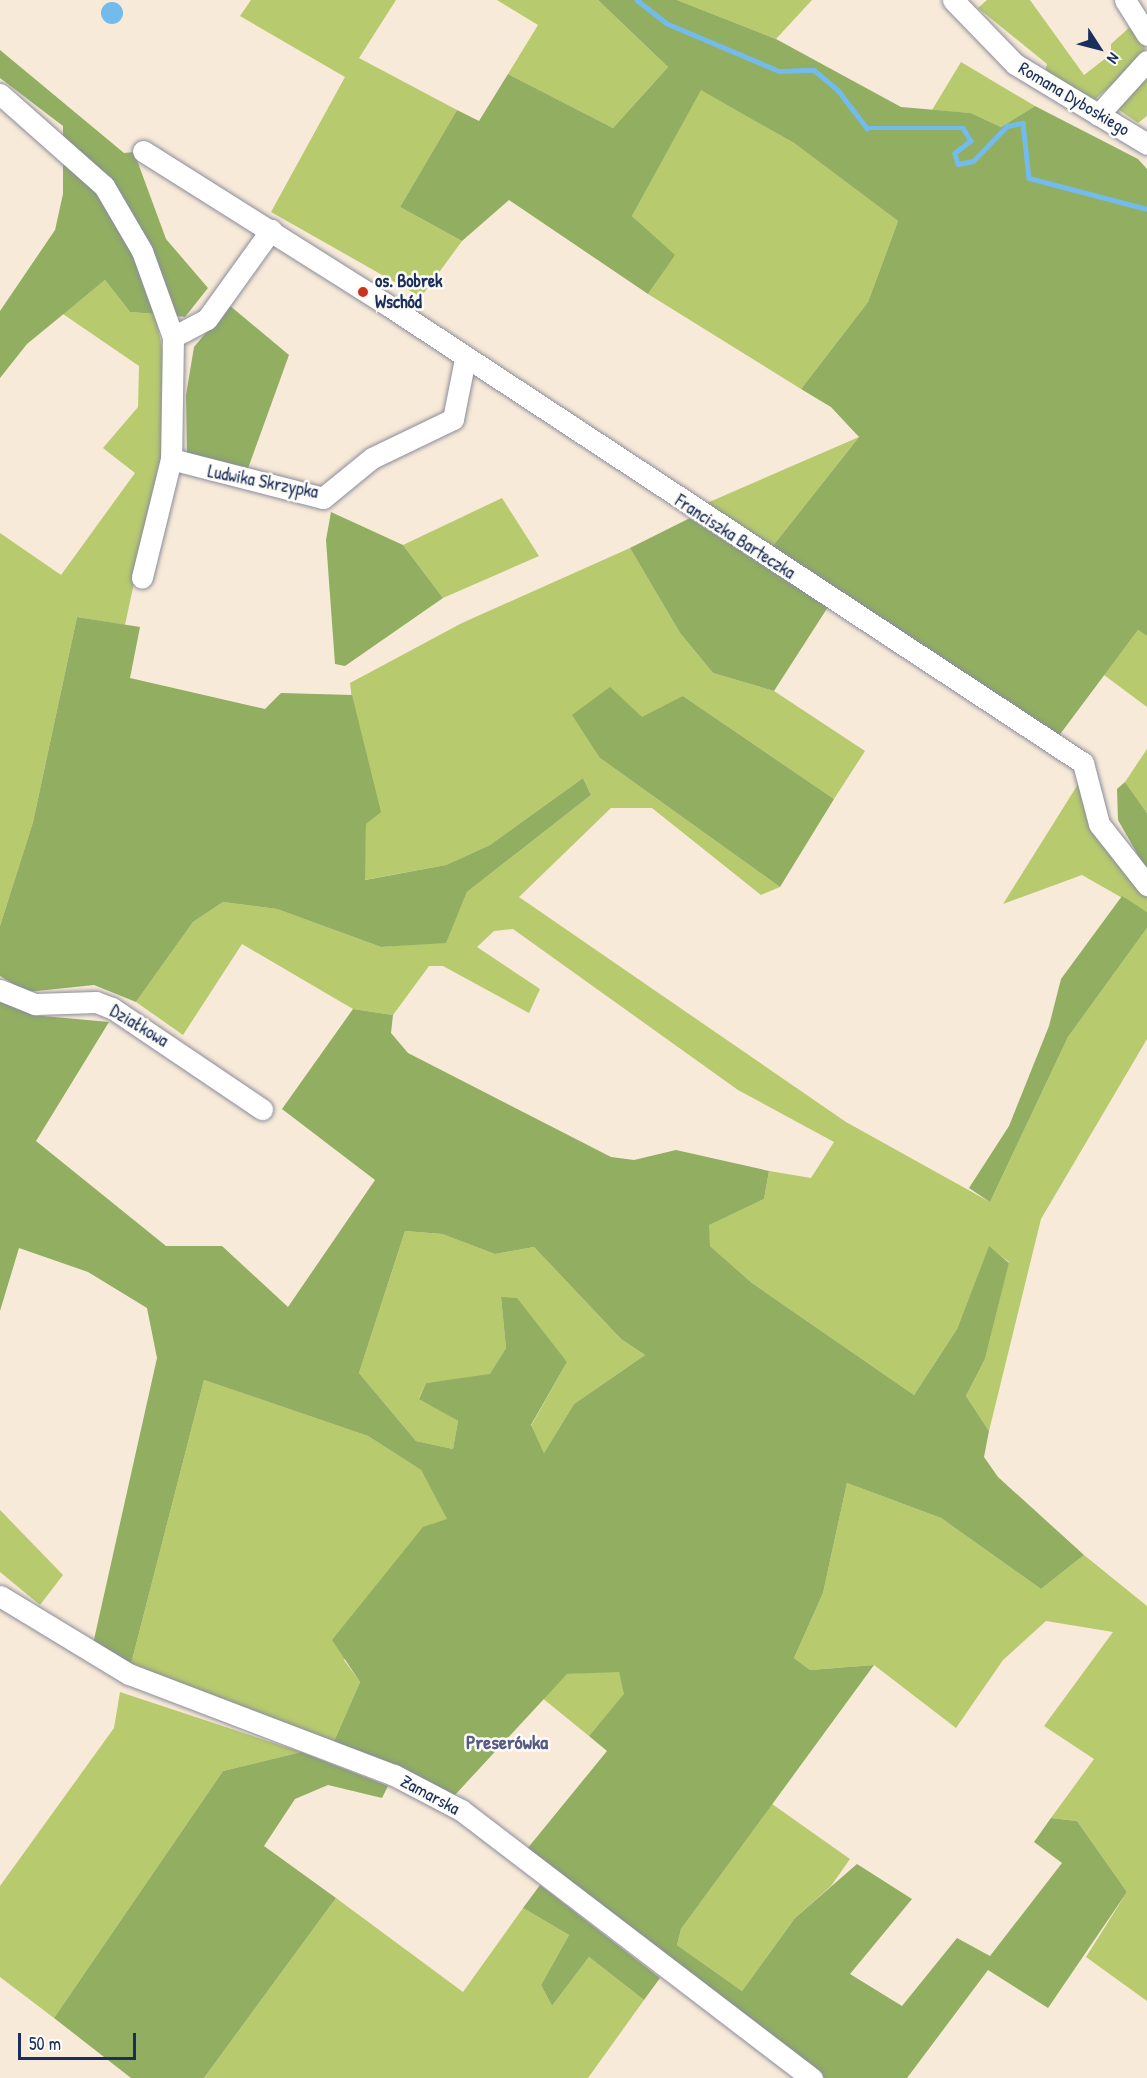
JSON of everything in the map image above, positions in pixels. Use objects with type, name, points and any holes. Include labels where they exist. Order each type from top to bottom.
[{"type":"street","name":"Romana Dyboskiego","points":[[953,0],[1015,64],[1147,144]]},
{"type":"street","points":[[1125,0],[1147,35]]},
{"type":"street","points":[[1098,114],[1147,61]]},
{"type":"street","points":[[0,94],[104,186],[142,251],[173,337],[171,459],[142,577]]},
{"type":"street","name":"Franciszka Barteczka","points":[[143,152],[271,230],[1083,763],[1098,824],[1147,885]]},
{"type":"street","points":[[173,337],[207,319],[271,230]]},
{"type":"street","name":"Ludwika Skrzypka","points":[[171,459],[323,498],[372,458],[453,419],[465,359]]},
{"type":"street","name":"Działkowa","points":[[0,990],[35,1004],[96,1002],[112,1008],[262,1109]]},
{"type":"street","name":"Zamarska","points":[[0,1596],[129,1674],[394,1775],[461,1810],[812,2078]]},
{"type":"green space","points":[[251,0],[396,0],[359,58],[457,110],[400,207],[462,241],[421,297],[271,212],[345,77],[240,16]]},
{"type":"green space","points":[[497,0],[598,0],[668,67],[613,128],[508,74],[538,25]]},
{"type":"green space","points":[[598,0],[677,0],[776,39],[901,107],[971,113],[1001,127],[1035,106],[1138,159],[1147,169],[1147,636],[1138,630],[1058,737],[772,547],[859,437],[831,407],[801,389],[868,302],[898,221],[794,143],[701,90],[632,216],[675,255],[648,294],[509,200],[462,241],[400,207],[457,110],[479,121],[508,74],[613,128],[668,67]]},
{"type":"green space","points":[[677,0],[812,0],[776,39]]},
{"type":"green space","points":[[987,0],[1030,0],[1084,75],[1111,54],[1111,44],[1131,26],[1145,45],[1144,57],[1093,101],[1044,74],[1047,64],[978,8]]},
{"type":"green space","points":[[0,50],[124,153],[134,152],[166,239],[208,288],[185,317],[130,312],[105,280],[27,344],[0,378],[0,311],[55,230],[63,194],[63,126],[0,78]]},
{"type":"green space","points":[[961,62],[1035,106],[1001,127],[971,113],[932,110]]},
{"type":"green space","points":[[1147,77],[1147,116],[1138,123],[1115,107]]},
{"type":"green space","points":[[701,89],[794,143],[898,221],[868,302],[801,389],[648,294],[674,255],[632,216]]},
{"type":"green space","points":[[105,280],[130,312],[155,314],[164,357],[162,452],[125,625],[77,617],[33,822],[0,926],[0,533],[61,575],[135,473],[103,448],[138,407],[139,366],[63,314]]},
{"type":"green space","points":[[229,305],[289,355],[246,474],[187,458],[186,395],[194,347]]},
{"type":"green space","points":[[859,437],[772,547],[700,506]]},
{"type":"green space","points":[[502,498],[539,556],[443,598],[403,545]]},
{"type":"green space","points":[[331,512],[403,545],[443,598],[345,666],[335,664],[326,540]]},
{"type":"green space","points":[[690,518],[828,607],[774,691],[713,673],[680,633],[630,548]]},
{"type":"green space","points":[[630,548],[680,633],[713,673],[774,691],[865,751],[834,799],[683,696],[600,758],[780,887],[761,895],[652,808],[611,808],[519,897],[846,1122],[990,1202],[1068,1037],[1147,928],[1147,1039],[1041,1219],[989,1431],[966,1396],[985,1359],[1009,1262],[989,1247],[957,1329],[914,1395],[752,1283],[710,1246],[708,1225],[764,1199],[769,1171],[811,1178],[834,1142],[738,1090],[513,929],[494,931],[477,947],[540,989],[529,1013],[443,966],[429,966],[393,1015],[353,1009],[242,944],[183,1035],[136,1002],[193,922],[223,902],[277,909],[381,947],[446,942],[467,892],[591,795],[583,778],[490,845],[446,865],[364,880],[366,824],[350,683],[462,623]]},
{"type":"green space","points":[[77,617],[140,627],[130,678],[265,709],[281,693],[352,695],[381,812],[366,824],[365,880],[446,865],[490,845],[583,778],[591,795],[467,892],[446,943],[381,947],[277,909],[223,902],[193,922],[136,1002],[94,985],[27,992],[0,976],[0,926],[33,822]]},
{"type":"green space","points":[[1138,630],[1147,636],[1147,707],[1104,675]]},
{"type":"green space","points":[[610,687],[642,717],[683,696],[834,799],[780,887],[600,758],[572,715]]},
{"type":"green space","points":[[1147,749],[1147,813],[1125,782]]},
{"type":"green space","points":[[1085,773],[1147,893],[1147,912],[1082,875],[1003,904]]},
{"type":"green space","points":[[1125,782],[1147,813],[1147,871],[1118,820],[1117,789]]},
{"type":"green space","points":[[1122,896],[1147,912],[1147,928],[1068,1037],[990,1202],[969,1188],[1009,1126],[1049,1026],[1061,979]]},
{"type":"green space","points":[[0,999],[32,1015],[109,1022],[36,1141],[166,1246],[222,1246],[288,1307],[375,1180],[282,1109],[353,1009],[393,1015],[391,1033],[408,1053],[611,1157],[634,1160],[676,1150],[769,1171],[764,1199],[709,1225],[710,1246],[752,1283],[914,1395],[957,1329],[989,1246],[1009,1263],[985,1359],[966,1396],[989,1431],[984,1457],[998,1477],[1084,1555],[1041,1589],[941,1518],[847,1483],[823,1593],[794,1658],[810,1670],[874,1665],[681,1929],[677,1945],[742,1991],[795,1918],[857,1864],[912,1899],[850,1974],[902,2006],[957,1938],[990,1956],[1062,1863],[1034,1842],[1051,1818],[1077,1821],[1127,1892],[1048,2008],[988,1970],[907,2078],[823,2078],[527,1849],[607,1751],[589,1736],[624,1694],[619,1672],[567,1674],[454,1796],[332,1746],[360,1682],[332,1640],[423,1527],[447,1519],[421,1470],[368,1436],[204,1380],[131,1664],[93,1644],[157,1358],[147,1308],[88,1272],[19,1248],[0,1311]],"holes":[[[405,1231],[442,1234],[495,1254],[534,1247],[621,1339],[645,1355],[574,1404],[544,1453],[531,1425],[567,1362],[517,1298],[501,1297],[506,1348],[490,1374],[426,1383],[419,1399],[458,1421],[453,1449],[416,1441],[359,1373]]]},
{"type":"green space","points":[[405,1231],[442,1234],[495,1254],[534,1247],[621,1339],[645,1355],[574,1404],[544,1453],[531,1426],[567,1362],[501,1297],[506,1348],[490,1375],[426,1383],[419,1398],[458,1421],[453,1449],[416,1441],[359,1373]]},
{"type":"green space","points":[[204,1380],[368,1436],[421,1470],[448,1520],[344,1660],[360,1682],[332,1746],[131,1664]]},
{"type":"green space","points":[[847,1483],[941,1518],[1041,1589],[1084,1555],[1147,1606],[1147,2001],[1086,1957],[1127,1892],[1077,1821],[1051,1818],[1094,1759],[1044,1726],[1113,1632],[1046,1621],[1003,1660],[956,1728],[874,1665],[810,1670],[794,1658],[823,1593]]},
{"type":"green space","points":[[0,1510],[63,1575],[40,1605],[0,1572]]},
{"type":"green space","points":[[619,1671],[625,1694],[589,1736],[541,1697],[567,1674]]},
{"type":"green space","points":[[120,1692],[301,1752],[223,1771],[54,2018],[0,1977],[0,1886],[114,1728]]},
{"type":"green space","points":[[301,1752],[388,1786],[382,1798],[328,1785],[295,1799],[264,1846],[336,1898],[204,2078],[131,2078],[54,2018],[223,1771]]},
{"type":"green space","points":[[772,1804],[850,1859],[831,1886],[795,1918],[742,1991],[677,1945],[681,1929]]},
{"type":"green space","points":[[540,1885],[660,1978],[644,2000],[589,1957],[552,2006],[541,1985],[569,1935],[523,1908]]},
{"type":"green space","points":[[336,1898],[463,1992],[523,1908],[569,1935],[541,1985],[552,2006],[589,1957],[644,2000],[588,2078],[204,2078]]},
{"type":"water","points":[[112,2],[120,5],[123,13],[120,21],[112,24],[104,21],[101,13],[104,5]]},
{"type":"waterway","points":[[637,0],[666,23],[779,71],[814,70],[838,90],[867,128],[963,128],[971,141],[955,153],[958,164],[973,161],[1007,126],[1023,123],[1029,178],[1147,209]]},
{"type":"place","name":"os. Bobrek Wschód","points":[[363,292]]},
{"type":"district","name":"Preserówka","points":[[507,1741]]}]
